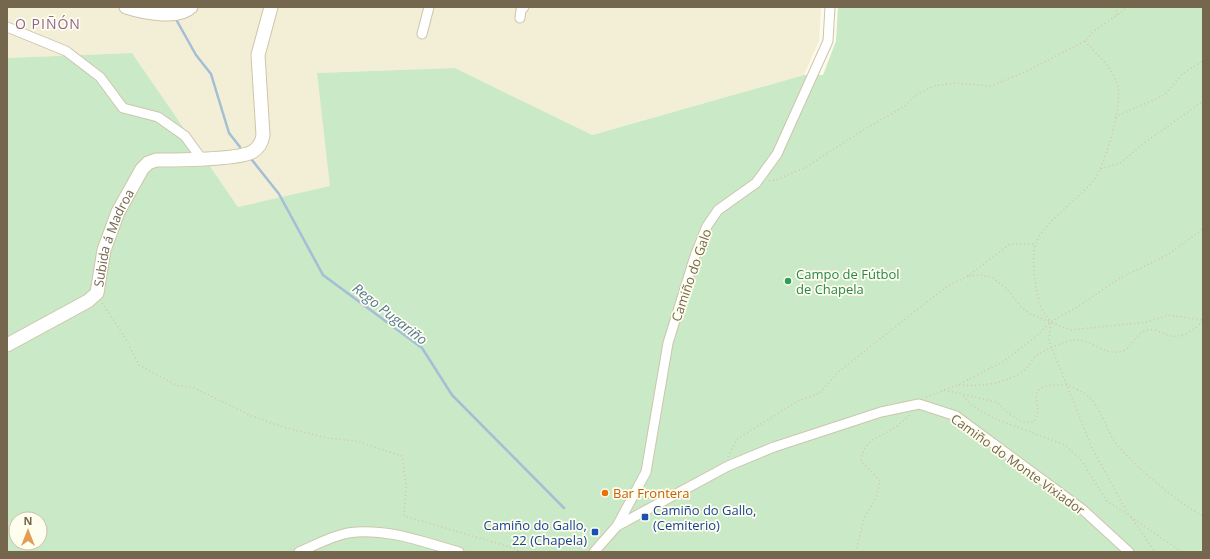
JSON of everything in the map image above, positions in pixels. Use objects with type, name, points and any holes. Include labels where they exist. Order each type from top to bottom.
[{"type":"street","points":[[126,7],[168,14],[180,14],[191,7]]},
{"type":"street","name":"Subida á Madroa","points":[[7,345],[88,301],[96,293],[104,250],[118,212],[142,169],[148,163],[156,160],[227,157],[252,152],[261,144],[263,135],[258,55],[271,7]]},
{"type":"street","points":[[422,34],[429,7]]},
{"type":"street","points":[[520,18],[521,10],[524,7]]},
{"type":"street","name":"Camiño do Galo","points":[[617,526],[646,472],[668,343],[706,226],[718,210],[756,182],[768,169],[777,154],[823,55],[828,41],[830,7]]},
{"type":"street","points":[[7,28],[66,51],[100,77],[123,108],[158,117],[185,136],[201,158]]},
{"type":"street","points":[[594,552],[617,526],[728,466],[774,447],[873,414],[919,404]]},
{"type":"street","name":"Camiño do Monte Vixiador","points":[[919,404],[956,416],[1082,509],[1129,552]]},
{"type":"street","points":[[299,552],[347,534],[374,532],[405,537],[459,552]]},
{"type":"path","points":[[1116,15],[1117,7]]},
{"type":"path","points":[[756,182],[776,180],[806,167],[863,130],[905,106],[917,94],[934,86],[955,83],[991,86],[1029,70],[1086,41],[1093,32],[1128,7]]},
{"type":"path","points":[[1086,41],[1112,72],[1118,88],[1118,104],[1101,169],[1094,181],[1042,232],[1035,244],[1034,263],[1036,286],[1042,310],[1050,322],[1049,341],[1092,448],[1130,516],[1155,552]]},
{"type":"path","points":[[1115,117],[1165,95],[1183,73],[1203,61]]},
{"type":"path","points":[[1101,169],[1120,163],[1143,144],[1203,101]]},
{"type":"path","points":[[856,552],[864,518],[876,498],[880,481],[861,461],[864,449],[871,441],[896,427],[905,420],[926,397],[958,385],[1004,361],[1038,335],[1050,322],[1076,308],[1118,279],[1167,255],[1203,229]]},
{"type":"path","points":[[728,466],[728,454],[737,439],[798,401],[820,393],[838,372],[946,287],[968,276],[1010,244],[1035,244]]},
{"type":"path","points":[[968,276],[982,275],[993,278],[1007,289],[1021,307],[1030,314],[1070,330],[1148,322],[1168,315],[1203,321]]},
{"type":"path","points":[[96,293],[124,336],[139,365],[176,385],[194,388],[252,416],[283,427],[327,438],[356,441],[402,456],[406,486],[404,516],[517,550],[518,552]]},
{"type":"path","points":[[958,385],[975,387],[1009,378],[1024,371],[1038,354],[1072,340],[1085,340],[1110,352],[1118,352],[1126,350],[1137,335],[1145,331],[1152,329],[1172,336],[1179,336],[1192,332],[1203,321]]},
{"type":"path","points":[[942,390],[963,396],[997,402],[1007,412],[1022,422],[1034,422],[1038,411],[1036,394],[1040,388],[1045,385],[1066,384],[1081,391],[1092,399],[1099,408],[1117,445],[1141,469],[1194,511],[1203,516]]},
{"type":"path","points":[[963,396],[973,406],[993,418],[1065,445],[1082,460],[1107,501],[1182,552]]},
{"type":"shaded area","points":[[7,7],[821,7],[819,41],[804,75],[591,135],[455,68],[317,73],[331,186],[238,207],[132,53],[7,58]]},
{"type":"green space","points":[[838,7],[1203,7],[1203,552],[7,552],[7,58],[132,53],[238,207],[330,186],[317,73],[455,68],[592,135],[804,75],[823,75],[836,41]]},
{"type":"waterway","name":"Rego Pugariño","points":[[177,21],[196,55],[211,74],[229,133],[240,147]]},
{"type":"waterway","name":"Rego Pugariño","points":[[252,160],[279,194],[323,275],[422,348],[452,395],[564,508]]},
{"type":"place","name":"Campo de Fútbol de Chapela","points":[[788,281]]},
{"type":"place","name":"Bar Frontera","points":[[605,493]]},
{"type":"place","name":"Camiño do Gallo, (Cemiterio)","points":[[645,517]]},
{"type":"place","name":"Camiño do Gallo, 22 (Chapela)","points":[[595,532]]},
{"type":"district","name":"O PIÑÓN","points":[[48,24]]}]
